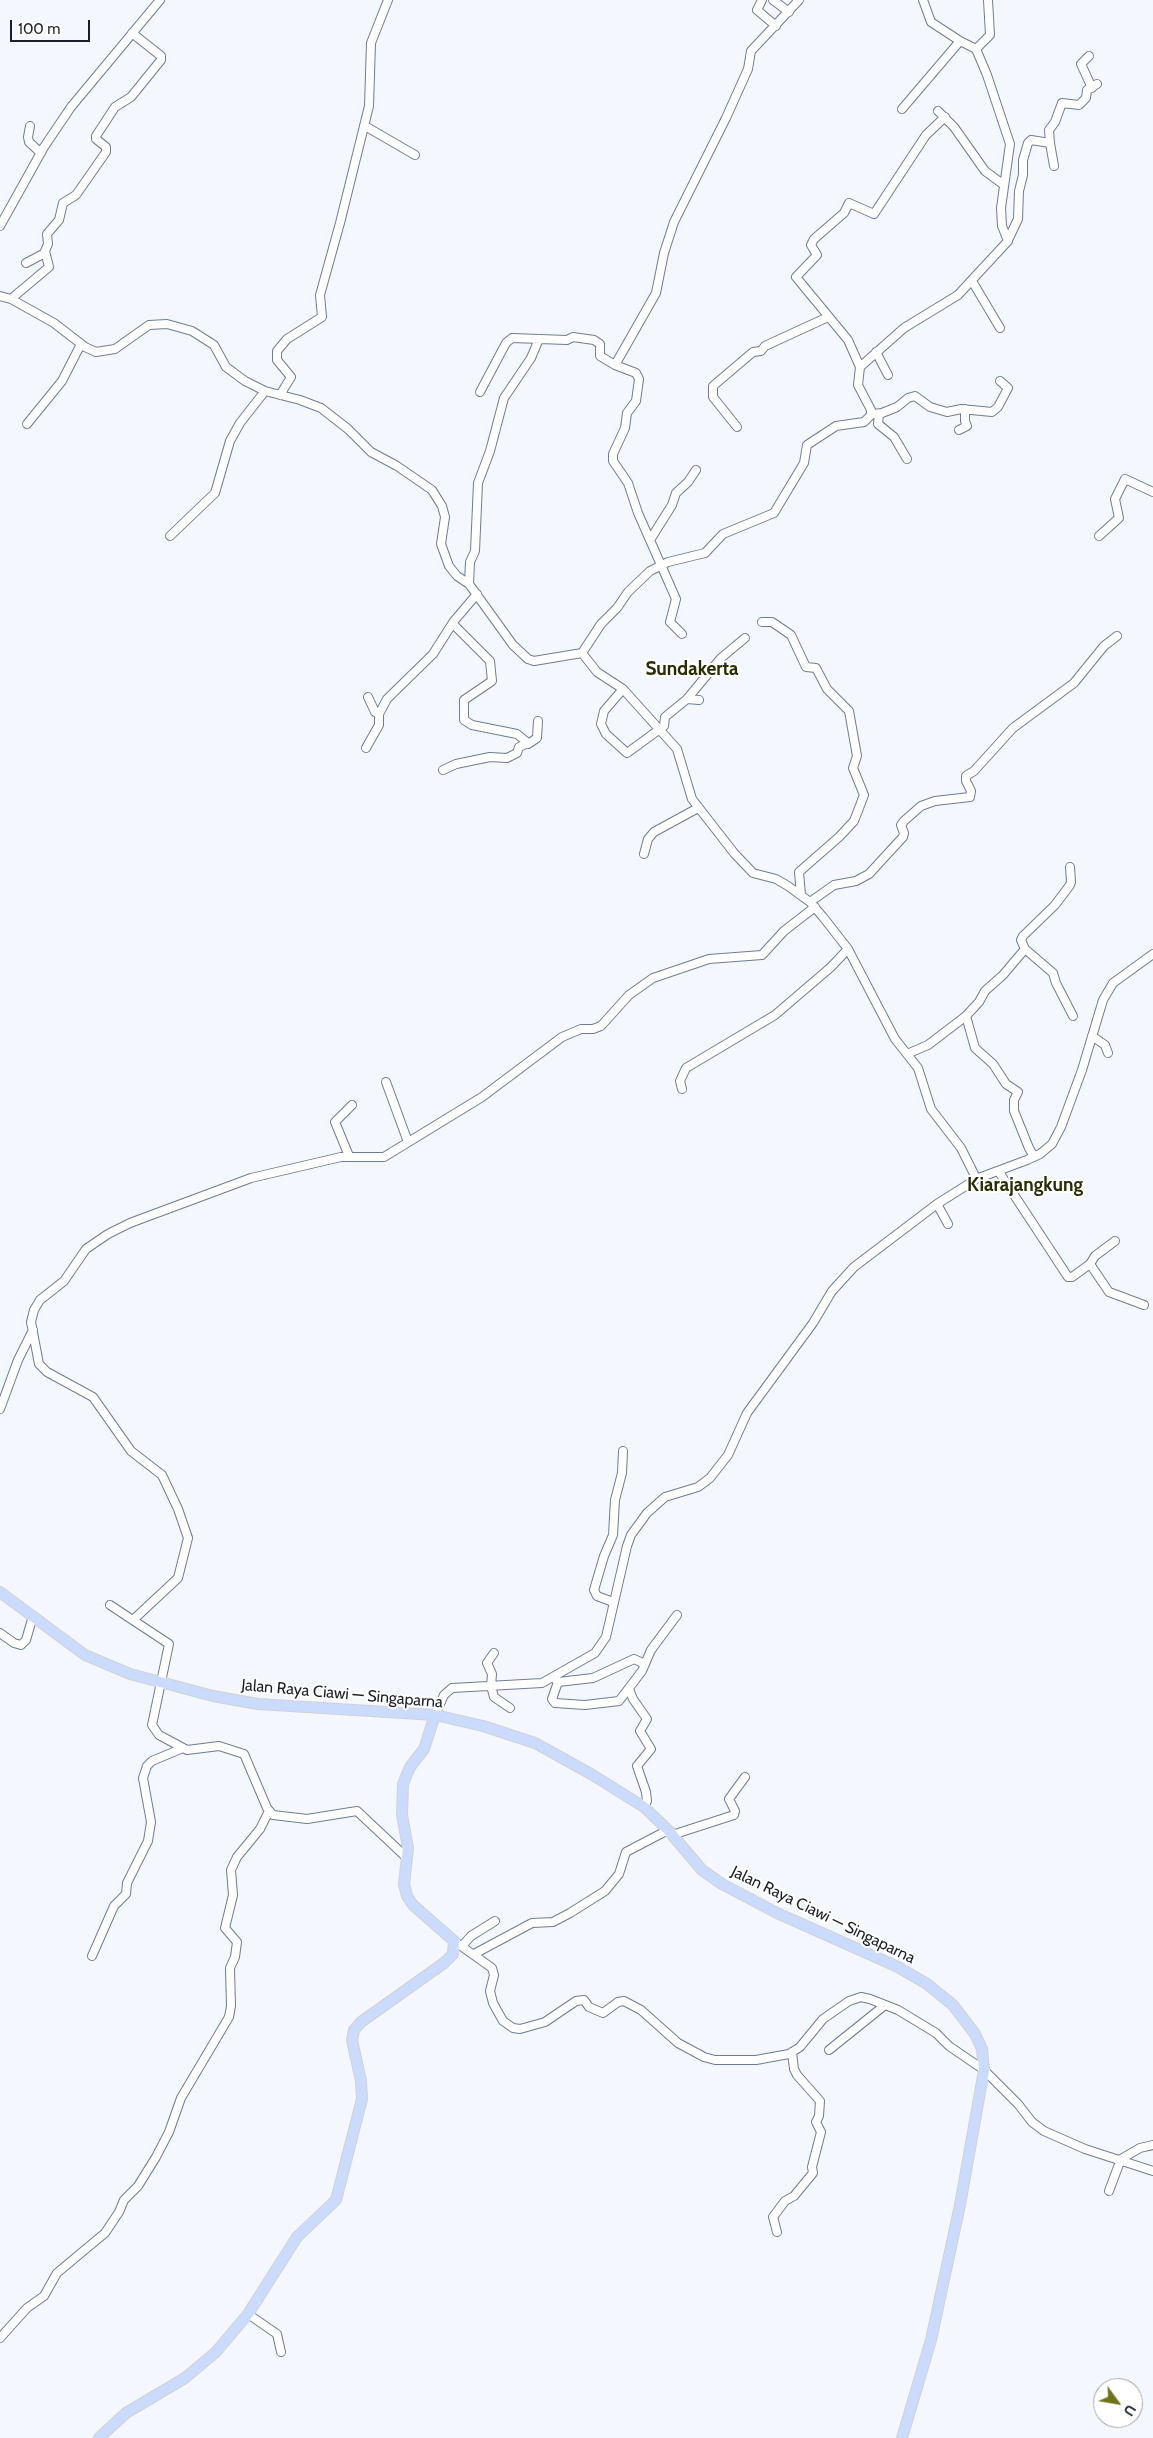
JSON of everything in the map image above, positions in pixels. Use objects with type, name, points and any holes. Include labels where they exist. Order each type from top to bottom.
[{"type":"main road","name":"Jalan Raya Ciawi — Singaparna","points":[[0,1592],[90,1658],[130,1674],[213,1696],[273,1706],[434,1715],[483,1726],[535,1743],[592,1774],[644,1807],[670,1832],[704,1872],[776,1913],[898,1968],[927,1984],[953,2005],[969,2023],[982,2050],[984,2070],[960,2205],[931,2340],[902,2438]]},
{"type":"main road","points":[[100,2438],[126,2412],[197,2370],[232,2335],[248,2314],[297,2237],[338,2196],[362,2099],[361,2081],[352,2040],[354,2030],[367,2017],[450,1959],[455,1950],[458,1943],[413,1905],[407,1896],[404,1884],[408,1848],[402,1815],[403,1784],[410,1766],[424,1749],[434,1715]]},
{"type":"street","points":[[0,226],[41,153],[71,107],[160,0]]},
{"type":"street","points":[[280,395],[291,377],[276,360],[279,348],[287,339],[322,317],[320,295],[365,126],[371,94],[371,43],[388,0]]},
{"type":"street","points":[[762,0],[756,10],[776,26]]},
{"type":"street","points":[[773,0],[789,12]]},
{"type":"street","points":[[615,364],[656,293],[664,253],[674,222],[726,118],[747,71],[751,51],[799,0]]},
{"type":"street","points":[[923,0],[930,20],[960,42],[976,49],[987,75],[1010,144],[1001,212],[1002,226],[1008,238]]},
{"type":"street","points":[[976,49],[990,35],[988,0]]},
{"type":"street","points":[[11,298],[49,267],[45,253],[48,244],[46,234],[59,220],[62,204],[76,195],[106,153],[106,147],[96,139],[96,136],[115,107],[131,96],[162,59],[161,56],[132,33]]},
{"type":"street","points":[[902,109],[960,42]]},
{"type":"street","points":[[1054,166],[1049,130],[1062,103],[1079,105],[1086,98],[1087,90],[1094,86],[1081,64],[1089,56]]},
{"type":"street","points":[[938,112],[945,117],[985,172],[1004,185]]},
{"type":"street","points":[[907,459],[894,437],[878,424],[876,414],[858,385],[860,367],[848,340],[796,278],[817,255],[812,242],[844,212],[850,202],[874,214],[926,135],[945,117]]},
{"type":"street","points":[[30,126],[29,142],[41,153]]},
{"type":"street","points":[[365,126],[415,155]]},
{"type":"street","points":[[860,367],[904,328],[948,303],[972,281],[1008,238],[1018,219],[1023,160],[1028,143],[1031,140],[1050,144]]},
{"type":"street","points":[[26,263],[45,253]]},
{"type":"street","points":[[972,281],[1000,328]]},
{"type":"street","points":[[0,296],[11,298],[54,322],[81,344],[93,351],[104,352],[117,348],[147,326],[159,324],[180,326],[206,339],[217,349],[228,368],[265,391],[321,408],[348,429],[371,452],[397,466],[432,490],[442,506],[445,517],[441,544],[443,553],[454,572],[469,584],[513,645],[528,658],[537,661],[578,652],[582,653],[598,672],[623,689],[679,752],[690,796],[752,872],[776,879],[801,895],[812,905],[848,949],[895,1040],[921,1075],[931,1109],[961,1148],[976,1179]]},
{"type":"street","points":[[737,427],[713,397],[713,386],[739,361],[753,352],[761,351],[765,346],[828,316]]},
{"type":"street","points":[[480,392],[508,340],[514,338],[567,340],[573,337],[598,341],[600,345],[599,355],[636,373],[639,379],[636,401],[627,413],[626,428],[613,454],[613,461],[628,483],[676,599],[670,622],[682,634]]},
{"type":"street","points":[[469,584],[470,562],[476,551],[478,483],[490,452],[504,398],[529,360],[539,339]]},
{"type":"street","points":[[28,424],[62,381],[81,344]]},
{"type":"street","points":[[876,352],[888,374]]},
{"type":"street","points":[[582,653],[601,624],[617,608],[628,592],[650,571],[661,565],[705,553],[723,534],[772,514],[802,465],[806,446],[836,426],[864,422],[876,414],[897,407],[908,398],[915,396],[930,407],[948,412],[965,409],[989,412],[995,410],[1008,388],[1000,381]]},
{"type":"street","points":[[170,536],[215,493],[224,456],[234,432],[265,391]]},
{"type":"street","points":[[960,430],[968,426],[965,421],[965,409]]},
{"type":"street","points":[[650,540],[672,505],[676,493],[688,482],[696,470]]},
{"type":"street","points":[[1099,536],[1119,518],[1115,499],[1125,479],[1153,492]]},
{"type":"street","points":[[366,748],[379,725],[378,714],[387,699],[431,656],[477,594]]},
{"type":"street","points":[[762,622],[772,622],[791,635],[806,667],[816,668],[827,689],[850,711],[856,756],[853,768],[864,795],[854,821],[839,838],[799,872],[801,895]]},
{"type":"street","points":[[453,624],[489,658],[492,678],[491,682],[463,702],[463,718],[472,725],[518,734],[528,744]]},
{"type":"street","points":[[133,1620],[178,1577],[188,1538],[164,1478],[131,1451],[95,1399],[42,1368],[31,1318],[38,1303],[64,1281],[86,1249],[108,1234],[130,1223],[251,1178],[349,1156],[382,1158],[482,1097],[562,1037],[582,1028],[593,1029],[601,1026],[629,995],[653,978],[709,959],[762,955],[784,931],[834,885],[856,881],[869,874],[903,837],[904,832],[901,825],[920,806],[935,801],[970,797],[971,790],[966,781],[966,776],[974,771],[1014,728],[1074,683],[1104,646],[1117,636]]},
{"type":"street","points":[[623,689],[602,717],[601,724],[606,734],[627,753],[664,726],[665,718],[687,699],[721,658],[745,638]]},
{"type":"street","points":[[368,696],[375,712],[378,714]]},
{"type":"street","points":[[687,699],[699,700]]},
{"type":"street","points":[[444,770],[458,764],[490,757],[507,758],[517,754],[519,747],[537,738],[538,721]]},
{"type":"street","points":[[644,854],[648,839],[654,832],[698,808]]},
{"type":"street","points":[[1070,867],[1072,882],[1054,905],[1021,940],[1025,948],[1053,972],[1056,983],[1073,1016]]},
{"type":"street","points":[[907,1054],[928,1046],[966,1016],[979,1002],[985,991],[1003,975],[1025,948]]},
{"type":"street","points":[[682,1089],[680,1081],[686,1068],[775,1015],[831,968],[848,949]]},
{"type":"street","points":[[677,1615],[651,1650],[645,1664],[619,1701],[585,1705],[559,1703],[552,1699],[556,1680],[596,1654],[606,1637],[627,1546],[631,1535],[647,1513],[665,1497],[698,1487],[710,1478],[728,1455],[747,1413],[836,1286],[854,1267],[937,1204],[976,1179],[999,1172],[1034,1157],[1049,1147],[1056,1137],[1101,1005],[1113,983],[1153,954]]},
{"type":"street","points":[[966,1016],[975,1048],[993,1064],[1006,1084],[1018,1092],[1014,1100],[1014,1111],[1034,1157]]},
{"type":"street","points":[[1092,1036],[1105,1045],[1108,1053]]},
{"type":"street","points":[[386,1082],[408,1142]]},
{"type":"street","points":[[349,1156],[335,1122],[352,1105]]},
{"type":"street","points":[[999,1172],[1068,1277],[1071,1278],[1090,1264],[1094,1256],[1115,1241]]},
{"type":"street","points":[[937,1204],[948,1224]]},
{"type":"street","points":[[1090,1264],[1109,1292],[1144,1305]]},
{"type":"street","points":[[0,1409],[18,1360],[33,1330]]},
{"type":"street","points":[[613,1602],[597,1596],[594,1590],[604,1556],[613,1537],[615,1500],[622,1473],[623,1451]]},
{"type":"street","points":[[110,1605],[168,1643],[152,1727],[158,1734],[188,1750],[219,1746],[244,1754],[269,1811],[274,1816],[307,1819],[357,1812],[407,1858]]},
{"type":"street","points":[[0,1633],[14,1643],[21,1644],[26,1640],[33,1616]]},
{"type":"street","points":[[494,1653],[487,1663],[492,1674],[491,1686],[496,1700],[510,1708]]},
{"type":"street","points":[[434,1715],[444,1695],[452,1688],[593,1678],[634,1660],[645,1664]]},
{"type":"street","points":[[629,1689],[633,1699],[647,1718],[640,1731],[651,1749],[637,1766],[646,1792],[647,1801],[644,1807]]},
{"type":"street","points":[[92,1956],[114,1906],[126,1895],[127,1883],[148,1841],[151,1822],[143,1779],[147,1766],[152,1761],[183,1748]]},
{"type":"street","points":[[474,1954],[532,1923],[553,1922],[568,1915],[605,1891],[619,1874],[626,1852],[670,1832],[734,1815],[735,1811],[729,1799],[745,1777]]},
{"type":"street","points":[[0,2338],[27,2308],[44,2296],[58,2273],[105,2233],[120,2212],[124,2200],[138,2186],[156,2157],[169,2132],[181,2098],[229,2017],[231,2007],[230,1968],[237,1942],[225,1928],[233,1896],[231,1872],[237,1857],[260,1829],[269,1811]]},
{"type":"street","points":[[495,1921],[458,1943],[493,1970],[490,1994],[494,2006],[504,2021],[518,2029],[541,2023],[576,2001],[584,2000],[591,2008],[603,2013],[618,2002],[624,2001],[641,2010],[678,2043],[710,2059],[756,2060],[792,2052],[823,2019],[849,2001],[861,1997],[885,2005],[924,2023],[949,2046],[984,2070],[1037,2127],[1085,2149],[1153,2171]]},
{"type":"street","points":[[829,2050],[885,2005]]},
{"type":"street","points":[[777,2232],[773,2217],[785,2201],[794,2196],[813,2173],[812,2167],[821,2132],[816,2122],[820,2114],[820,2101],[797,2075],[794,2069],[792,2052]]},
{"type":"street","points":[[1108,2191],[1120,2161],[1140,2148],[1153,2145]]},
{"type":"street","points":[[248,2314],[277,2334],[280,2352]]},
{"type":"district","name":"Sundakerta","points":[[692,669]]},
{"type":"district","name":"Kiarajangkung","points":[[1025,1185]]}]
